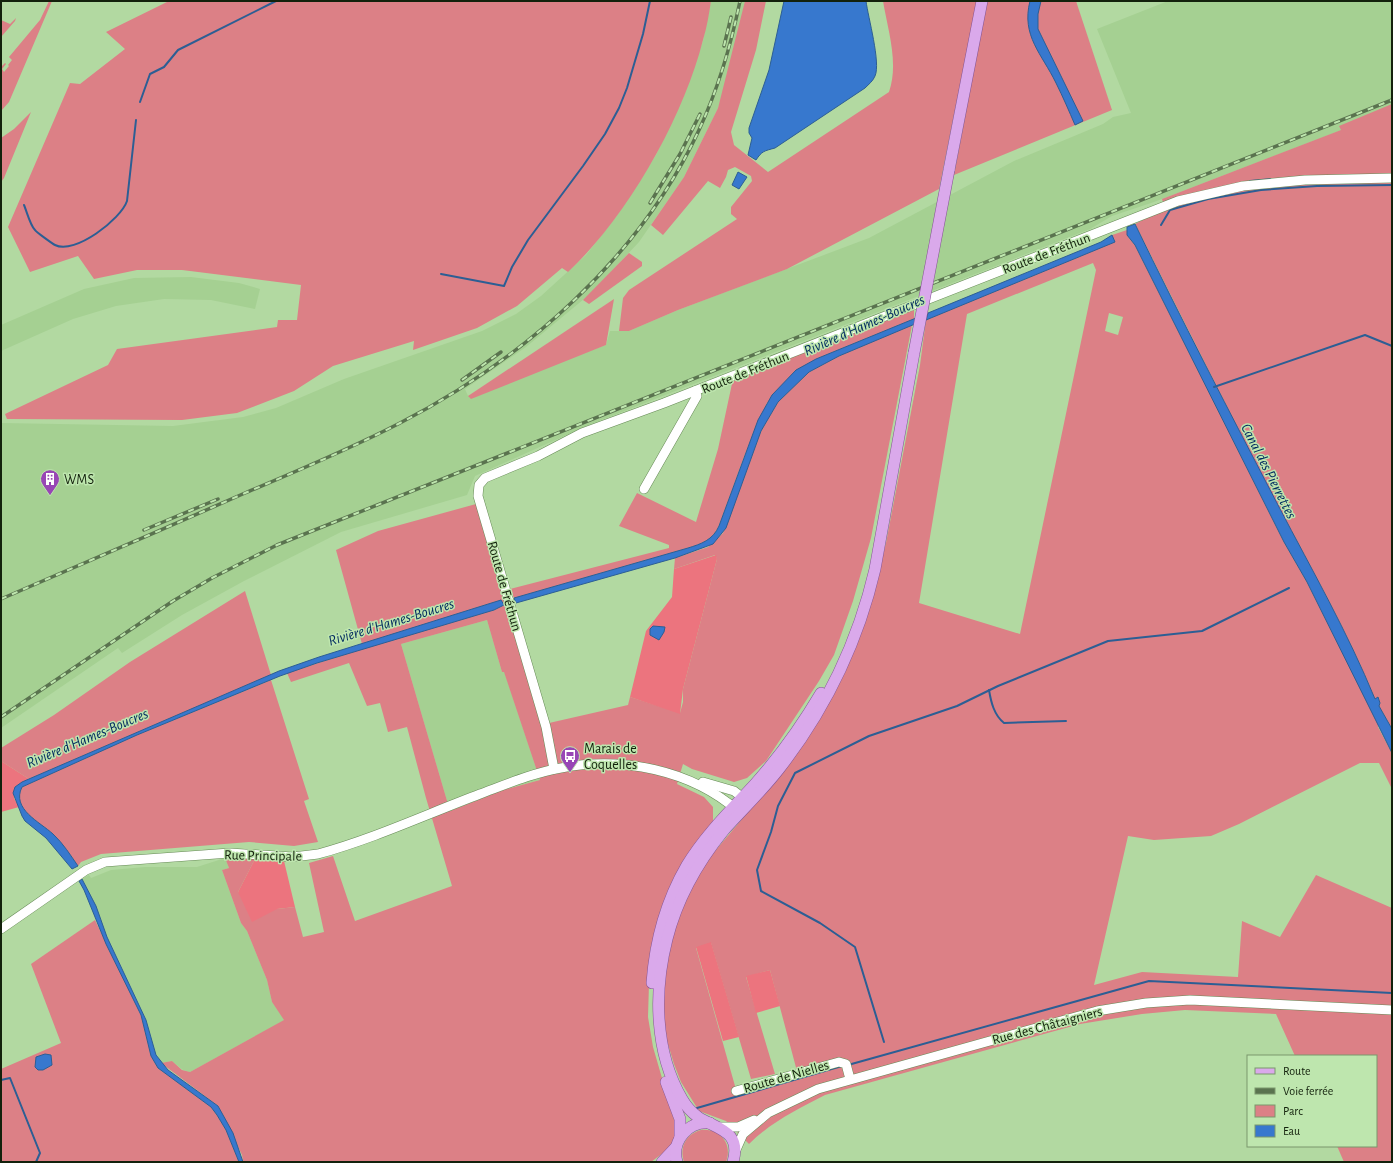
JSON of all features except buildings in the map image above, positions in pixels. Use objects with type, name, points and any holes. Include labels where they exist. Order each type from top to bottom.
[{"type":"main road","points":[[677,1162],[680,1119],[663,1072],[653,1027],[651,991],[655,952],[664,918],[680,878],[701,845],[737,810],[792,752],[814,718],[854,639],[875,569],[879,539],[914,353],[982,1]]},
{"type":"main road","points":[[734,1158],[730,1137],[715,1125],[698,1117],[689,1109],[674,1081],[660,1028],[660,979],[670,926],[688,884],[737,810]]},
{"type":"main road","points":[[662,1162],[693,1126],[715,1125]]},
{"type":"street","name":"Route de Fréthun","points":[[554,769],[546,727],[478,496],[478,486],[482,480],[538,456],[582,433],[695,391],[1186,198],[1243,186],[1305,180],[1392,178]]},
{"type":"street","points":[[644,489],[697,396],[695,391]]},
{"type":"street","name":"Rue Principale","points":[[1,929],[73,878],[86,870],[106,862],[130,859],[241,853],[293,857],[318,854],[502,786],[554,769],[581,765],[616,764],[648,768],[676,776]]},
{"type":"street","points":[[676,776],[727,788],[746,800]]},
{"type":"street","points":[[676,776],[708,789],[720,796],[737,810]]},
{"type":"street","name":"Rue des Châtaigniers","points":[[734,1158],[743,1134],[768,1113],[848,1071],[1067,1018],[1140,1003],[1212,1000],[1392,1010]]},
{"type":"street","name":"Route de Nielles","points":[[736,1091],[839,1062],[848,1071]]},
{"type":"street","points":[[715,1125],[742,1126],[768,1113]]},
{"type":"shaded area","points":[[711,1],[745,1],[737,43],[718,108],[684,177],[639,242],[590,294],[526,347],[465,389],[468,396],[606,345],[610,331],[629,331],[678,310],[869,238],[1014,161],[1103,124],[1113,117],[1131,113],[1097,29],[1168,1],[1392,1],[1392,116],[1360,123],[1154,202],[1112,216],[1090,229],[591,424],[475,476],[467,495],[341,532],[244,581],[182,615],[122,653],[118,648],[1,728],[1,423],[173,426],[243,417],[276,408],[344,379],[482,331],[516,314],[541,296],[586,255],[616,217],[656,155],[683,98],[703,41]]},
{"type":"shaded area","points":[[191,277],[239,283],[260,289],[255,309],[211,300],[164,299],[116,306],[73,319],[1,351],[1,325],[84,289],[134,278]]},
{"type":"shaded area","points":[[716,555],[717,559],[683,689],[680,714],[630,697],[646,631],[672,597],[674,569]]},
{"type":"shaded area","points":[[487,620],[502,672],[504,671],[540,780],[503,790],[450,811],[401,644]]},
{"type":"shaded area","points":[[1,761],[29,779],[15,787],[14,798],[19,807],[1,812]]},
{"type":"shaded area","points":[[225,858],[229,868],[222,870],[241,923],[247,931],[267,980],[272,1002],[285,1020],[190,1072],[183,1070],[172,1061],[161,1063],[156,1055],[146,1020],[107,937],[96,906],[82,879],[89,875],[91,878],[111,870],[145,867],[197,867]]},
{"type":"shaded area","points":[[255,859],[284,861],[295,907],[277,909],[252,922],[238,892]]},
{"type":"shaded area","points":[[711,942],[739,1037],[723,1041],[696,947]]},
{"type":"shaded area","points":[[770,970],[780,1006],[756,1013],[746,976]]},
{"type":"green space","points":[[49,1],[52,1],[9,102],[1,111],[1,67],[5,63],[6,64],[2,69],[4,72],[9,66],[8,65],[12,60],[9,57],[40,20]]},
{"type":"green space","points":[[169,1],[711,1],[703,40],[682,102],[650,165],[631,195],[611,224],[568,272],[562,268],[517,306],[477,328],[413,350],[414,341],[333,366],[294,391],[237,413],[182,420],[7,419],[5,414],[108,365],[117,349],[277,327],[278,320],[297,320],[301,285],[182,270],[137,270],[94,279],[78,256],[30,272],[8,227],[70,83],[80,84],[125,49],[106,32]]},
{"type":"green space","points":[[745,1],[766,1],[756,50],[731,132],[734,145],[768,172],[889,92],[892,81],[893,58],[883,1],[977,1],[939,189],[787,269],[678,310],[629,331],[619,331],[623,298],[629,290],[737,219],[731,214],[731,207],[752,181],[751,176],[735,167],[728,170],[720,188],[708,181],[663,235],[651,225],[684,177],[718,108]]},
{"type":"green space","points":[[987,1],[1076,1],[1112,110],[954,175]]},
{"type":"green space","points":[[16,18],[1,37],[1,20],[10,24]]},
{"type":"green space","points":[[1392,104],[1392,729],[1379,706],[1378,697],[1375,700],[1327,597],[1255,463],[1135,224],[1165,208],[1162,199],[1341,130],[1339,126]]},
{"type":"green space","points":[[31,112],[1,182],[1,138],[14,129]]},
{"type":"green space","points":[[1127,230],[1129,238],[1135,245],[1284,542],[1307,582],[1378,721],[1378,727],[1392,753],[1392,789],[1379,763],[1360,763],[1239,824],[1211,836],[1154,840],[1128,836],[1094,985],[1142,972],[1238,977],[1242,921],[1280,937],[1316,875],[1392,908],[1392,1162],[1344,1162],[1337,1147],[1377,1147],[1377,1055],[1295,1055],[1276,1014],[1185,1010],[1142,1014],[1080,1024],[825,1095],[766,1129],[749,1144],[726,1121],[699,1111],[681,1082],[667,1041],[664,1018],[663,983],[675,928],[690,889],[704,864],[788,765],[869,611],[886,543],[920,365],[926,320],[1114,242],[1112,235]],"holes":[[[1093,263],[1096,270],[1020,634],[919,603],[967,314]],[[1109,313],[1123,317],[1118,335],[1105,331]],[[711,943],[751,1079],[775,1074],[746,977],[770,970],[798,1075],[737,1093],[696,948]]]},
{"type":"green space","points":[[629,253],[642,262],[642,266],[589,304],[583,300]]},
{"type":"green space","points":[[614,299],[606,345],[471,399],[468,396]]},
{"type":"green space","points":[[914,310],[914,319],[816,359],[767,403],[744,457],[719,526],[710,538],[702,543],[688,548],[514,598],[510,589],[669,548],[669,545],[619,526],[637,493],[696,522],[718,449],[733,379]]},
{"type":"green space","points":[[912,325],[871,538],[853,601],[834,655],[819,681],[766,761],[747,778],[734,782],[692,769],[683,764],[677,784],[704,797],[713,807],[713,822],[685,858],[661,908],[650,951],[648,1017],[653,1047],[677,1130],[671,1147],[651,1162],[243,1162],[242,1155],[218,1106],[161,1063],[172,1061],[182,1070],[190,1072],[284,1020],[272,1002],[267,980],[247,931],[241,923],[222,870],[229,868],[225,858],[255,859],[238,892],[277,909],[295,907],[303,937],[324,932],[309,863],[333,856],[355,921],[452,886],[407,727],[388,732],[380,703],[367,706],[349,663],[291,682],[287,673],[368,647],[494,610],[504,605],[501,600],[362,644],[336,550],[378,531],[476,504],[549,723],[628,705],[630,697],[680,713],[683,702],[683,689],[717,559],[715,555],[674,569],[675,558],[708,547],[723,533],[761,431],[778,402],[809,372],[839,356]],"holes":[[[487,620],[502,672],[504,672],[540,780],[503,790],[450,811],[401,644]]]},
{"type":"green space","points":[[245,591],[271,675],[29,779],[1,761],[1,748],[54,715],[130,662]]},
{"type":"green space","points":[[271,680],[309,799],[304,801],[318,842],[294,846],[249,842],[101,854],[81,862],[78,866],[53,834],[28,815],[20,802],[22,787],[137,735]]},
{"type":"green space","points":[[95,920],[141,1015],[151,1056],[158,1068],[211,1107],[226,1130],[239,1162],[1,1162],[1,1069],[61,1043],[31,964]]},
{"type":"green space","points":[[701,1130],[714,1132],[723,1138],[728,1149],[726,1162],[684,1162],[682,1151],[685,1142],[691,1135]]},
{"type":"water","points":[[784,1],[866,1],[875,51],[875,76],[865,88],[775,148],[764,152],[756,160],[748,155],[752,138],[749,133],[749,128],[769,70]]},
{"type":"water","points":[[1030,1],[1041,1],[1038,14],[1038,29],[1083,121],[1075,125],[1056,83],[1034,44],[1028,24]]},
{"type":"water","points":[[738,172],[747,177],[739,189],[732,185]]},
{"type":"water","points":[[1135,224],[1206,366],[1317,578],[1375,699],[1378,697],[1380,703],[1379,706],[1392,729],[1392,753],[1307,582],[1284,542],[1135,245],[1127,235],[1127,227]]},
{"type":"water","points":[[1112,235],[1115,242],[926,320],[928,313],[1101,242]]},
{"type":"water","points":[[916,318],[915,324],[839,356],[809,372],[778,402],[761,431],[726,528],[713,544],[675,558],[516,603],[514,598],[688,548],[702,543],[710,538],[719,526],[758,420],[772,395],[796,370],[816,359]]},
{"type":"water","points":[[501,600],[504,605],[494,610],[317,663],[280,676],[137,735],[22,787],[20,802],[28,814],[53,834],[63,845],[78,866],[72,869],[46,838],[25,821],[22,816],[13,793],[15,787],[22,782],[279,671]]},
{"type":"water","points":[[653,626],[665,627],[659,640],[650,635],[650,629]]},
{"type":"water","points":[[82,879],[96,906],[107,937],[146,1020],[156,1055],[168,1070],[218,1106],[233,1133],[243,1162],[239,1162],[226,1130],[211,1107],[158,1068],[151,1056],[141,1015],[106,944],[79,881]]},
{"type":"water","points":[[45,1054],[51,1055],[52,1065],[43,1070],[38,1070],[35,1067],[36,1057]]},
{"type":"waterway","points":[[140,102],[150,74],[164,67],[178,50],[276,1]]},
{"type":"waterway","points":[[441,274],[504,286],[512,267],[528,240],[583,166],[605,134],[619,108],[627,88],[643,34],[650,1]]},
{"type":"waterway","points":[[24,205],[33,228],[55,245],[64,247],[74,245],[96,234],[116,217],[127,201],[136,120]]},
{"type":"waterway","points":[[1250,181],[1273,179]]},
{"type":"waterway","points":[[1161,225],[1170,210],[1208,199],[1261,190],[1317,186],[1392,185]]},
{"type":"waterway","points":[[1214,387],[1365,335],[1392,346]]},
{"type":"waterway","points":[[884,1042],[855,947],[820,923],[761,891],[757,870],[771,832],[778,806],[795,773],[869,736],[957,706],[998,686],[1108,641],[1202,631],[1289,588]]},
{"type":"waterway","points":[[989,690],[995,712],[1004,723],[1066,721]]},
{"type":"waterway","points":[[848,1065],[1149,981],[1392,993]]},
{"type":"waterway","points":[[697,1108],[842,1066]]},
{"type":"waterway","points":[[1,1080],[10,1078],[40,1153],[36,1162]]},
{"type":"railway","points":[[1,599],[323,460],[381,433],[446,397],[491,368],[534,336],[574,300],[611,262],[645,221],[674,177],[699,130],[712,99],[728,50],[740,1]]},
{"type":"railway","points":[[724,46],[731,17]]},
{"type":"railway","points":[[1,717],[173,601],[212,578],[277,545],[1392,100]]},
{"type":"railway","points":[[650,203],[680,154],[700,114]]},
{"type":"railway","points":[[462,380],[501,352]]},
{"type":"railway","points":[[144,530],[218,499]]},
{"type":"place","name":"WMS","points":[[50,496]]},
{"type":"place","name":"Marais de Coquelles","points":[[570,773]]},
{"type":"water label","name":"Rivière d'Hames-Boucres","points":[[864,325]]},
{"type":"water label","name":"Canal des Pierrettes","points":[[1269,471]]},
{"type":"water label","name":"Rivière d'Hames-Boucres","points":[[391,622]]},
{"type":"water label","name":"Rivière d'Hames-Boucres","points":[[87,738]]}]
